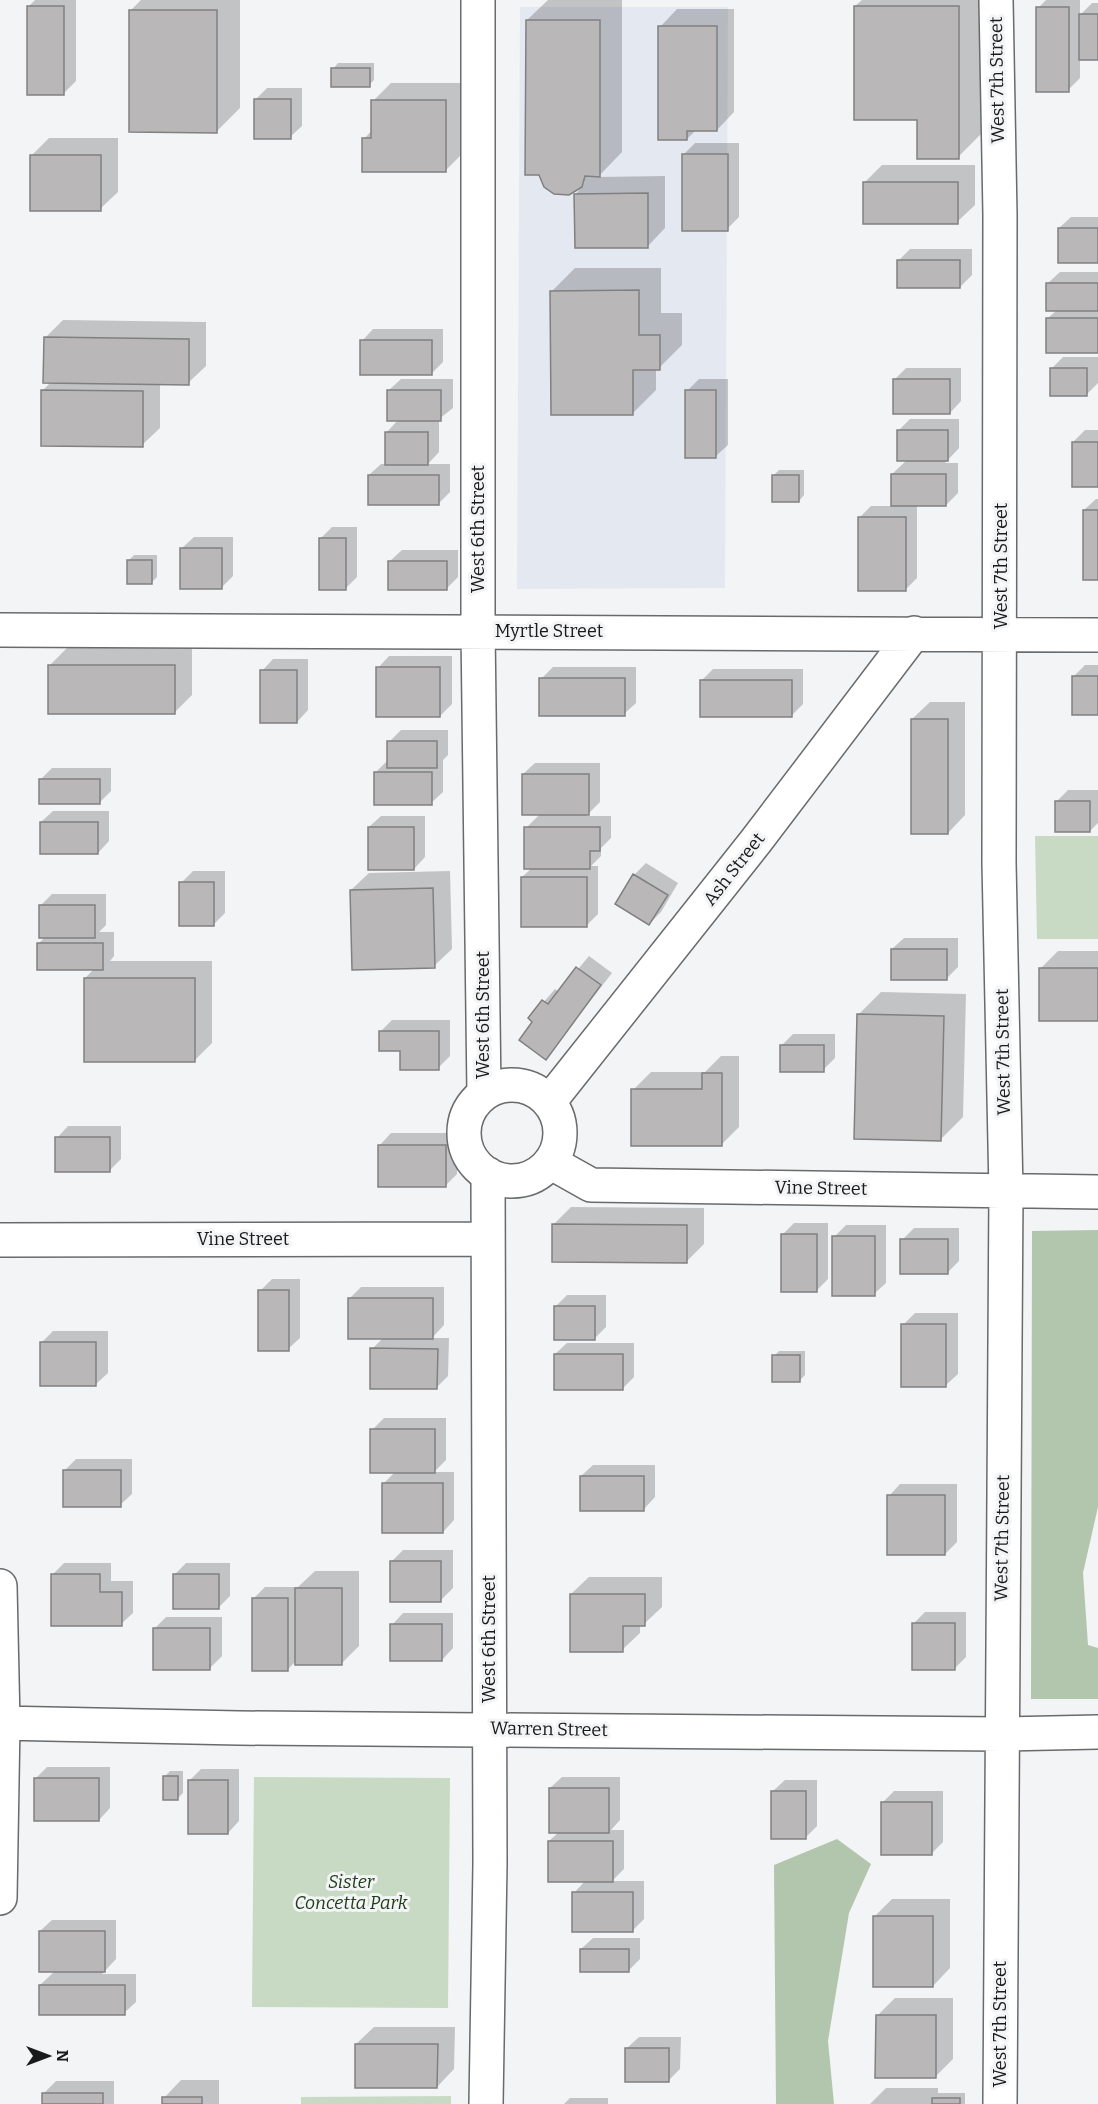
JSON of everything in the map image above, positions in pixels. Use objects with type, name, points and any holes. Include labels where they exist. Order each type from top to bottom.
[{"type":"street","name":"West 6th Street","points":[[477,0],[477,630],[484,1094]]},
{"type":"street","name":"West 7th Street","points":[[996,0],[1000,215],[999,863],[1005,1191],[1000,1734],[1000,2104]]},
{"type":"street","name":"Myrtle Street","points":[[0,630],[477,630],[1098,635]]},
{"type":"street","name":"Ash Street","points":[[549,1102],[756,841],[914,633]]},
{"type":"street","points":[[506,1085],[522,1086],[537,1092],[549,1102],[557,1117],[560,1132],[558,1148],[550,1162],[539,1173],[525,1180],[509,1182],[488,1174],[470,1158],[464,1143],[464,1128],[468,1112],[477,1099],[484,1094],[506,1085]]},
{"type":"street","name":"Vine Street","points":[[550,1162],[591,1185],[1098,1192]]},
{"type":"street","name":"West 6th Street","points":[[486,2104],[490,1864],[486,1239],[488,1174]]},
{"type":"street","name":"Vine Street","points":[[0,1240],[486,1239]]},
{"type":"street","points":[[0,1586],[0,1898]]},
{"type":"street","name":"Warren Street","points":[[1,1723],[239,1728],[489,1728],[1000,1734],[1098,1732]]},
{"type":"shaded area","points":[[520,7],[728,7],[725,588],[517,589]]},
{"type":"green space","points":[[1035,836],[1098,836],[1098,939],[1037,939]]},
{"type":"green space","points":[[1098,1230],[1098,1507],[1083,1573],[1088,1645],[1098,1648],[1098,1699],[1031,1699],[1032,1231]]},
{"type":"green space","name":"Sister Concetta Park","points":[[254,1777],[450,1778],[448,2008],[252,2007]]},
{"type":"green space","points":[[837,1839],[871,1864],[849,1913],[828,2041],[834,2104],[776,2104],[774,1865]]},
{"type":"green space","points":[[451,2096],[451,2104],[301,2104],[301,2097]]},
{"type":"building","points":[[27,6],[64,6],[64,95],[27,95]]},
{"type":"building","points":[[854,6],[959,6],[959,159],[917,159],[917,120],[854,120]]},
{"type":"building","points":[[1036,7],[1069,7],[1069,92],[1036,92]]},
{"type":"building","points":[[129,10],[217,10],[217,133],[129,132]]},
{"type":"building","points":[[1079,14],[1098,14],[1098,60],[1079,60]]},
{"type":"building","points":[[526,20],[600,20],[600,177],[585,176],[582,187],[569,195],[554,194],[544,187],[539,175],[525,175]]},
{"type":"building","points":[[658,26],[717,26],[717,131],[687,131],[687,140],[658,140]]},
{"type":"building","points":[[331,68],[370,68],[370,87],[331,87]]},
{"type":"building","points":[[254,99],[291,99],[291,139],[254,139]]},
{"type":"building","points":[[371,100],[446,100],[446,172],[362,172],[362,138],[371,138]]},
{"type":"building","points":[[682,154],[728,154],[728,231],[682,231]]},
{"type":"building","points":[[30,155],[101,155],[101,211],[30,211]]},
{"type":"building","points":[[863,182],[958,182],[958,224],[863,224]]},
{"type":"building","points":[[648,193],[648,248],[575,248],[574,194]]},
{"type":"building","points":[[1058,228],[1098,228],[1098,263],[1058,263]]},
{"type":"building","points":[[897,260],[960,260],[960,288],[897,288]]},
{"type":"building","points":[[1046,283],[1098,283],[1098,311],[1046,311]]},
{"type":"building","points":[[639,290],[639,335],[660,335],[660,370],[633,370],[633,415],[551,415],[550,291]]},
{"type":"building","points":[[1046,318],[1098,318],[1098,353],[1046,353]]},
{"type":"building","points":[[44,337],[189,339],[189,385],[43,383]]},
{"type":"building","points":[[360,340],[432,340],[432,375],[360,375]]},
{"type":"building","points":[[1050,368],[1087,368],[1087,396],[1050,396]]},
{"type":"building","points":[[893,379],[950,379],[950,414],[893,414]]},
{"type":"building","points":[[41,390],[143,391],[143,447],[41,446]]},
{"type":"building","points":[[387,390],[441,390],[441,421],[387,421]]},
{"type":"building","points":[[685,390],[716,390],[716,458],[685,458]]},
{"type":"building","points":[[897,430],[948,430],[948,461],[897,461]]},
{"type":"building","points":[[385,432],[428,432],[428,465],[385,465]]},
{"type":"building","points":[[1072,442],[1098,442],[1098,487],[1072,487]]},
{"type":"building","points":[[891,474],[946,474],[946,506],[891,506]]},
{"type":"building","points":[[368,475],[439,475],[439,505],[368,505]]},
{"type":"building","points":[[772,475],[799,475],[799,502],[772,502]]},
{"type":"building","points":[[1083,510],[1098,510],[1098,580],[1083,580]]},
{"type":"building","points":[[858,517],[906,517],[906,591],[858,591]]},
{"type":"building","points":[[319,538],[346,538],[346,590],[319,590]]},
{"type":"building","points":[[180,548],[222,548],[222,589],[180,589]]},
{"type":"building","points":[[127,560],[152,560],[152,584],[127,584]]},
{"type":"building","points":[[388,561],[447,561],[447,590],[388,590]]},
{"type":"building","points":[[48,665],[175,665],[175,714],[48,714]]},
{"type":"building","points":[[376,667],[440,667],[440,717],[376,717]]},
{"type":"building","points":[[260,670],[297,670],[297,723],[260,723]]},
{"type":"building","points":[[1072,676],[1098,676],[1098,715],[1072,715]]},
{"type":"building","points":[[539,678],[625,678],[625,716],[539,716]]},
{"type":"building","points":[[700,680],[792,680],[792,717],[700,717]]},
{"type":"building","points":[[911,719],[948,719],[948,834],[911,834]]},
{"type":"building","points":[[387,741],[437,741],[437,768],[387,768]]},
{"type":"building","points":[[374,772],[432,772],[432,805],[374,805]]},
{"type":"building","points":[[522,774],[589,774],[589,815],[522,815]]},
{"type":"building","points":[[39,779],[100,779],[100,804],[39,804]]},
{"type":"building","points":[[1055,801],[1090,801],[1090,832],[1055,832]]},
{"type":"building","points":[[40,822],[98,822],[98,854],[40,854]]},
{"type":"building","points":[[368,827],[414,827],[414,870],[368,870]]},
{"type":"building","points":[[524,827],[600,827],[600,851],[590,851],[590,869],[524,869]]},
{"type":"building","points":[[633,874],[668,895],[649,925],[615,904]]},
{"type":"building","points":[[521,877],[587,877],[587,927],[521,927]]},
{"type":"building","points":[[179,882],[214,882],[214,926],[179,926]]},
{"type":"building","points":[[433,888],[435,968],[352,970],[350,890]]},
{"type":"building","points":[[39,905],[95,905],[95,938],[39,938]]},
{"type":"building","points":[[37,943],[103,943],[103,970],[37,970]]},
{"type":"building","points":[[891,949],[947,949],[947,980],[891,980]]},
{"type":"building","points":[[576,967],[601,985],[546,1060],[519,1040],[532,1022],[528,1018],[542,1000],[548,1004]]},
{"type":"building","points":[[1039,968],[1098,968],[1098,1021],[1039,1021]]},
{"type":"building","points":[[84,978],[195,978],[195,1062],[84,1062]]},
{"type":"building","points":[[857,1014],[944,1016],[941,1141],[854,1139]]},
{"type":"building","points":[[379,1031],[439,1031],[439,1070],[400,1070],[400,1051],[379,1051]]},
{"type":"building","points":[[780,1045],[824,1045],[824,1072],[780,1072]]},
{"type":"building","points":[[702,1073],[722,1073],[722,1146],[631,1146],[631,1089],[702,1089]]},
{"type":"building","points":[[55,1137],[110,1137],[110,1172],[55,1172]]},
{"type":"building","points":[[378,1145],[446,1145],[446,1187],[378,1187]]},
{"type":"building","points":[[552,1224],[687,1225],[687,1263],[552,1262]]},
{"type":"building","points":[[781,1234],[817,1234],[817,1292],[781,1292]]},
{"type":"building","points":[[832,1236],[875,1236],[875,1296],[832,1296]]},
{"type":"building","points":[[900,1239],[948,1239],[948,1274],[900,1274]]},
{"type":"building","points":[[258,1290],[289,1290],[289,1351],[258,1351]]},
{"type":"building","points":[[348,1298],[433,1298],[433,1339],[348,1339]]},
{"type":"building","points":[[554,1306],[595,1306],[595,1340],[554,1340]]},
{"type":"building","points":[[901,1324],[946,1324],[946,1387],[901,1387]]},
{"type":"building","points":[[40,1342],[96,1342],[96,1386],[40,1386]]},
{"type":"building","points":[[370,1348],[438,1349],[437,1389],[370,1389]]},
{"type":"building","points":[[554,1354],[623,1354],[623,1390],[554,1390]]},
{"type":"building","points":[[772,1355],[800,1355],[800,1382],[772,1382]]},
{"type":"building","points":[[370,1429],[435,1429],[435,1473],[370,1473]]},
{"type":"building","points":[[63,1470],[121,1470],[121,1507],[63,1507]]},
{"type":"building","points":[[580,1476],[644,1476],[644,1511],[580,1511]]},
{"type":"building","points":[[382,1483],[443,1483],[443,1533],[382,1533]]},
{"type":"building","points":[[887,1495],[945,1495],[945,1555],[887,1555]]},
{"type":"building","points":[[390,1561],[441,1561],[441,1602],[390,1602]]},
{"type":"building","points":[[51,1574],[100,1574],[100,1592],[122,1592],[122,1626],[51,1626]]},
{"type":"building","points":[[173,1574],[219,1574],[219,1609],[173,1609]]},
{"type":"building","points":[[295,1588],[342,1588],[342,1665],[295,1665]]},
{"type":"building","points":[[570,1594],[645,1594],[645,1626],[623,1626],[623,1652],[570,1652]]},
{"type":"building","points":[[252,1598],[288,1598],[288,1671],[252,1671]]},
{"type":"building","points":[[912,1623],[955,1623],[955,1670],[912,1670]]},
{"type":"building","points":[[390,1624],[442,1624],[442,1661],[390,1661]]},
{"type":"building","points":[[153,1628],[210,1628],[210,1670],[153,1670]]},
{"type":"building","points":[[163,1776],[178,1776],[178,1800],[163,1800]]},
{"type":"building","points":[[34,1778],[99,1778],[99,1821],[34,1821]]},
{"type":"building","points":[[188,1780],[228,1780],[228,1834],[188,1834]]},
{"type":"building","points":[[549,1788],[609,1788],[609,1833],[549,1833]]},
{"type":"building","points":[[771,1791],[806,1791],[806,1839],[771,1839]]},
{"type":"building","points":[[881,1802],[932,1802],[932,1855],[881,1855]]},
{"type":"building","points":[[548,1841],[613,1841],[613,1882],[548,1882]]},
{"type":"building","points":[[572,1892],[633,1892],[633,1932],[572,1932]]},
{"type":"building","points":[[873,1916],[933,1916],[933,1987],[873,1987]]},
{"type":"building","points":[[39,1931],[105,1931],[105,1972],[39,1972]]},
{"type":"building","points":[[580,1949],[629,1949],[629,1972],[580,1972]]},
{"type":"building","points":[[39,1985],[125,1985],[125,2015],[39,2015]]},
{"type":"building","points":[[876,2015],[936,2015],[936,2078],[875,2078]]},
{"type":"building","points":[[355,2044],[438,2044],[437,2088],[355,2088]]},
{"type":"building","points":[[625,2048],[669,2048],[669,2082],[625,2082]]},
{"type":"building","points":[[42,2093],[103,2093],[103,2104],[42,2104]]},
{"type":"building","points":[[162,2097],[202,2097],[202,2104],[162,2104]]},
{"type":"building","points":[[932,2098],[960,2098],[960,2104],[932,2104]]}]
